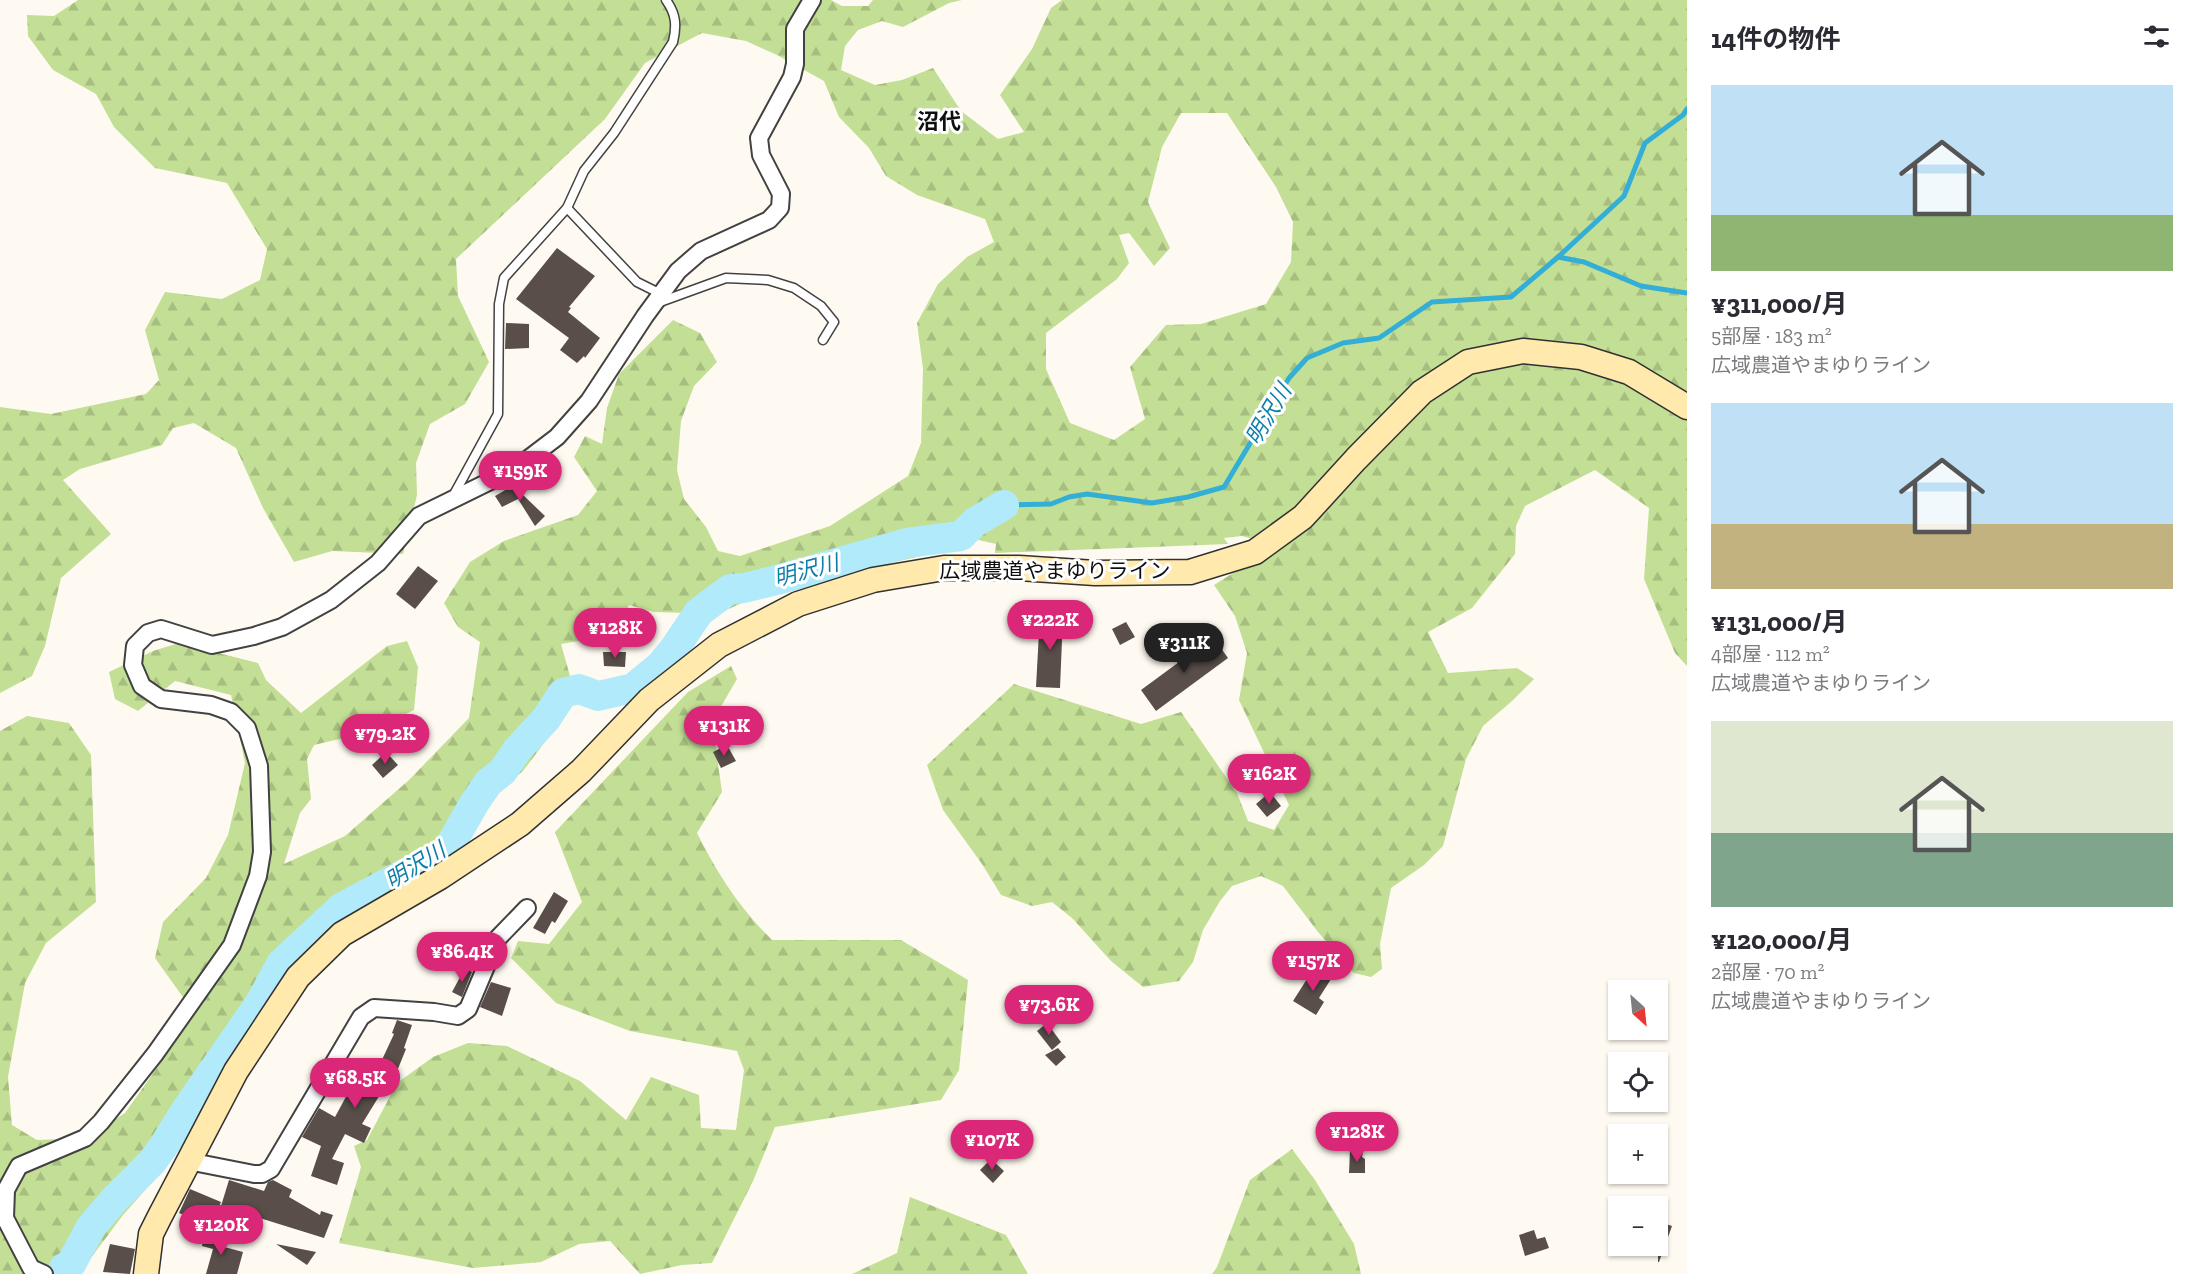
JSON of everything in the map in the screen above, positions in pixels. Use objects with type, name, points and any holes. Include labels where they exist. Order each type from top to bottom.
[{"type":"street","points":[[33,1272],[5,1218],[6,1190],[19,1166],[85,1138],[101,1122],[155,1054],[232,945],[258,876],[262,852],[259,766],[247,728],[231,712],[210,705],[161,699],[142,686],[133,665],[135,646],[148,633],[161,629],[212,645],[282,627],[331,600],[378,563],[419,516],[515,469],[557,437],[589,401],[678,271],[701,251],[769,220],[780,208],[781,194],[761,155],[759,138],[792,77],[795,29],[812,0]]},
{"type":"street","name":"広域農道やまゆりライン","points":[[146,1274],[151,1234],[188,1161],[236,1071],[298,977],[342,934],[440,877],[520,824],[581,771],[658,693],[719,645],[798,604],[873,580],[944,568],[1019,568],[1095,573],[1190,572],[1255,552],[1303,517],[1422,392],[1468,362],[1523,351],[1581,357],[1629,372],[1687,407]]},
{"type":"street","points":[[188,1161],[254,1174],[262,1174],[271,1169],[361,1017],[374,1008],[458,1016],[468,1009],[498,938],[527,908]]},
{"type":"lane","points":[[451,501],[498,414],[499,304],[504,278],[567,208],[584,171],[614,133],[672,42],[676,25],[674,13],[666,0]]},
{"type":"lane","points":[[567,208],[657,299],[726,278],[768,280],[794,288],[821,306],[834,322],[823,340]]},
{"type":"green space","points":[[78,0],[831,0],[842,6],[868,6],[873,0],[962,0],[949,3],[903,27],[882,21],[858,30],[845,46],[841,70],[875,85],[902,80],[933,68],[961,111],[998,139],[1024,132],[1000,95],[1032,49],[1051,8],[1062,0],[1687,0],[1687,666],[1675,653],[1644,579],[1649,508],[1595,470],[1525,506],[1516,526],[1515,554],[1472,608],[1428,632],[1448,673],[1517,668],[1534,679],[1483,726],[1466,759],[1443,846],[1424,865],[1391,888],[1380,944],[1382,969],[1371,977],[1354,973],[1318,932],[1283,886],[1261,876],[1232,886],[1220,901],[1203,930],[1193,962],[1179,981],[1143,987],[1111,961],[1072,918],[1052,902],[1032,906],[1001,895],[943,810],[927,765],[1014,684],[1141,724],[1181,712],[1237,793],[1248,821],[1274,830],[1289,805],[1239,700],[1247,653],[1235,616],[1214,585],[1276,546],[1242,536],[1224,538],[1228,544],[995,553],[996,544],[961,536],[921,556],[769,591],[717,614],[654,612],[629,605],[617,629],[597,638],[561,644],[570,676],[569,710],[523,771],[488,799],[450,858],[294,967],[207,1094],[156,1178],[123,1215],[79,1274],[0,1274],[0,731],[27,716],[69,723],[91,755],[96,902],[46,943],[25,983],[8,1077],[12,1125],[37,1140],[85,1138],[125,1113],[195,1014],[155,958],[163,922],[206,878],[228,835],[245,763],[231,695],[175,681],[138,711],[115,699],[109,672],[153,651],[179,643],[258,663],[266,680],[301,713],[387,646],[407,641],[418,667],[414,710],[369,732],[314,745],[307,759],[311,799],[300,813],[284,864],[345,836],[409,780],[469,718],[480,642],[458,627],[444,603],[470,562],[504,541],[578,515],[597,491],[574,457],[585,436],[602,444],[607,408],[619,374],[673,320],[700,333],[717,362],[694,386],[681,421],[677,470],[684,499],[706,527],[718,551],[740,556],[830,526],[908,476],[921,443],[923,369],[917,323],[938,284],[967,257],[994,242],[985,219],[917,195],[886,176],[869,148],[839,117],[824,81],[746,41],[702,33],[645,63],[605,119],[456,259],[458,296],[489,362],[465,404],[430,424],[416,463],[417,495],[403,554],[332,551],[294,562],[263,508],[236,448],[194,423],[173,428],[162,445],[80,469],[63,480],[111,534],[61,578],[45,646],[32,676],[0,693],[0,407],[51,414],[146,394],[159,380],[145,330],[165,292],[222,299],[260,280],[267,249],[227,183],[155,168],[114,127],[96,94],[53,70],[28,36],[27,15],[54,16]],"holes":[[[1181,113],[1227,113],[1276,187],[1293,222],[1291,262],[1266,304],[1201,324],[1166,325],[1130,367],[1145,419],[1114,440],[1070,423],[1046,369],[1046,333],[1117,279],[1129,263],[1119,235],[1129,233],[1154,266],[1170,248],[1148,202],[1162,147]]]},
{"type":"green space","points":[[731,666],[737,679],[712,722],[722,792],[697,833],[730,890],[772,940],[901,940],[968,980],[959,1070],[941,1100],[775,1127],[753,1181],[712,1263],[682,1265],[640,1274],[610,1241],[579,1244],[541,1262],[473,1268],[339,1243],[361,1167],[354,1146],[367,1140],[397,1083],[433,1057],[468,1043],[507,1046],[580,1081],[626,1120],[651,1077],[699,1095],[701,1128],[736,1130],[744,1070],[737,1051],[630,1031],[556,1003],[511,958],[518,941],[549,944],[582,902],[555,832],[688,692]]},
{"type":"green space","points":[[1292,1149],[1315,1180],[1354,1244],[1361,1274],[1212,1274],[1217,1267],[1250,1180]]},
{"type":"green space","points":[[910,1197],[1006,1235],[1028,1274],[852,1274],[897,1253]]},
{"type":"building","points":[[557,248],[595,276],[569,307],[571,308],[568,312],[600,338],[585,358],[584,356],[577,363],[560,350],[569,338],[516,299]]},
{"type":"building","points":[[506,323],[529,324],[529,348],[505,349]]},
{"type":"building","points":[[517,483],[525,492],[522,494],[545,516],[535,526],[518,499],[502,507],[495,496]]},
{"type":"building","points":[[418,566],[438,581],[415,609],[396,594]]},
{"type":"building","points":[[1040,614],[1063,616],[1060,688],[1036,687]]},
{"type":"building","points":[[1126,622],[1135,637],[1120,645],[1112,629]]},
{"type":"building","points":[[1213,637],[1228,658],[1156,711],[1141,690]]},
{"type":"building","points":[[603,652],[626,652],[625,667],[604,666]]},
{"type":"building","points":[[727,745],[736,761],[721,768],[713,752]]},
{"type":"building","points":[[386,752],[398,765],[383,778],[372,765]]},
{"type":"building","points":[[1270,792],[1281,806],[1267,817],[1256,804]]},
{"type":"building","points":[[554,892],[568,901],[555,923],[552,921],[545,934],[533,928]]},
{"type":"building","points":[[465,968],[472,972],[462,997],[452,992]]},
{"type":"building","points":[[1314,968],[1331,979],[1319,998],[1324,1002],[1316,1015],[1293,1001]]},
{"type":"building","points":[[491,982],[511,988],[502,1016],[480,1007]]},
{"type":"building","points":[[397,1020],[412,1025],[404,1048],[406,1049],[391,1086],[385,1095],[381,1093],[362,1124],[371,1128],[364,1143],[345,1134],[332,1159],[344,1163],[337,1185],[311,1176],[321,1146],[302,1137],[319,1108],[335,1117],[355,1080],[361,1084],[366,1075],[371,1078],[394,1034],[392,1033]]},
{"type":"building","points":[[1047,1023],[1061,1042],[1052,1050],[1037,1031]]},
{"type":"building","points":[[1058,1048],[1066,1057],[1056,1066],[1045,1055]]},
{"type":"building","points":[[1350,1151],[1363,1152],[1365,1173],[1349,1173]]},
{"type":"building","points":[[991,1159],[1004,1171],[993,1183],[980,1170]]},
{"type":"building","points":[[229,1180],[264,1191],[268,1182],[273,1180],[292,1190],[289,1197],[320,1215],[321,1211],[333,1215],[324,1238],[221,1206]]},
{"type":"building","points":[[190,1189],[221,1202],[211,1226],[179,1213]]},
{"type":"building","points":[[1668,1225],[1672,1226],[1668,1237]]},
{"type":"building","points":[[205,1229],[220,1232],[217,1245],[243,1252],[237,1274],[206,1274],[213,1249],[202,1246]]},
{"type":"building","points":[[1534,1230],[1537,1239],[1545,1237],[1549,1248],[1525,1256],[1519,1235]]},
{"type":"building","points":[[110,1244],[135,1249],[130,1274],[103,1272]]},
{"type":"building","points":[[276,1244],[316,1252],[307,1265]]},
{"type":"waterway","name":"明沢川","points":[[1004,505],[1051,504],[1069,497],[1087,494],[1152,503],[1188,497],[1224,487],[1289,378],[1307,358],[1343,343],[1379,338],[1432,302],[1511,297],[1624,196],[1645,143],[1683,115],[1687,109]]},
{"type":"waterway","points":[[1558,257],[1584,262],[1641,286],[1687,293]]},
{"type":"waterway","name":"明沢川","points":[[62,1274],[64,1268],[71,1264],[91,1227],[152,1162],[165,1144],[260,1003],[281,964],[341,908],[447,851],[488,783],[503,771],[517,750],[546,719],[563,693],[579,689],[598,696],[633,688],[661,665],[699,612],[730,589],[777,580],[907,543],[961,536],[975,522],[1004,505]]},
{"type":"district","name":"沼代","points":[[939,121]]}]
